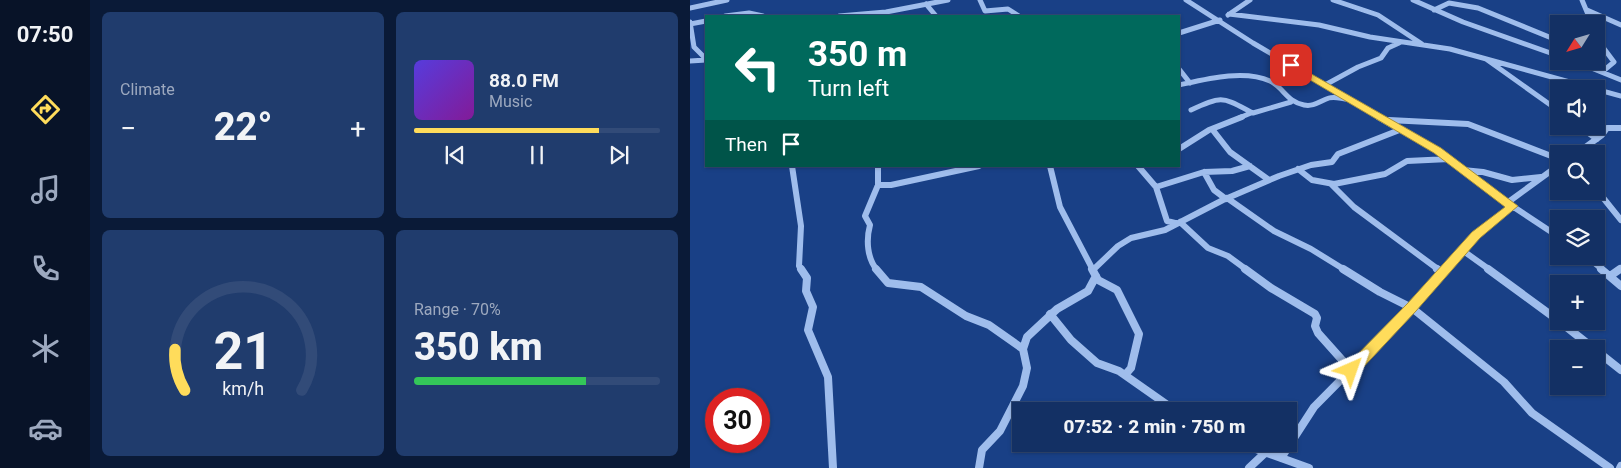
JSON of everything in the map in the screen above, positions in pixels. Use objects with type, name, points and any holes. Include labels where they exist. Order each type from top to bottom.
[{"type":"street","points":[[690,8],[727,0]]},
{"type":"street","points":[[852,15],[886,12],[948,0]]},
{"type":"street","points":[[980,0],[985,11],[1008,9],[1017,15]]},
{"type":"street","points":[[1186,0],[1253,43],[1402,129],[1449,159],[1510,205],[1550,231]]},
{"type":"street","points":[[1180,33],[1219,20],[1250,0]]},
{"type":"street","points":[[1333,0],[1378,15],[1427,46]]},
{"type":"street","points":[[1414,0],[1434,10],[1550,53]]},
{"type":"street","points":[[1467,0],[1478,6]]},
{"type":"street","points":[[1582,0],[1589,15]]},
{"type":"street","points":[[1434,10],[1451,3],[1476,7],[1550,37]]},
{"type":"street","points":[[926,4],[935,15]]},
{"type":"street","points":[[1587,10],[1621,24]]},
{"type":"street","points":[[1229,14],[1320,25],[1406,43],[1450,49],[1621,96]]},
{"type":"street","points":[[732,15],[761,15]]},
{"type":"street","points":[[1615,21],[1621,20]]},
{"type":"street","points":[[705,21],[690,24],[694,47],[705,59]]},
{"type":"street","points":[[1325,85],[1360,66],[1381,58],[1390,46],[1406,43]]},
{"type":"street","points":[[1605,51],[1614,63],[1605,70]]},
{"type":"street","points":[[1486,59],[1498,70],[1550,105]]},
{"type":"street","points":[[690,61],[705,60]]},
{"type":"street","points":[[1180,69],[1190,83]]},
{"type":"street","points":[[1597,70],[1619,79],[1612,93]]},
{"type":"street","points":[[1180,85],[1221,78],[1257,77],[1274,83],[1283,96],[1291,102]]},
{"type":"street","points":[[1191,110],[1214,99],[1223,98],[1251,113]]},
{"type":"street","points":[[1180,148],[1212,129],[1251,113],[1291,102],[1313,106],[1331,98],[1351,99]]},
{"type":"street","points":[[1386,120],[1468,124],[1550,156]]},
{"type":"street","points":[[1589,145],[1607,128],[1621,128]]},
{"type":"street","points":[[1212,129],[1230,152],[1270,180]]},
{"type":"street","points":[[979,468],[982,450],[1000,431],[1023,386],[1027,368],[1023,349],[1027,337],[1050,314],[1088,291],[1095,272],[1122,243],[1138,236],[1160,232],[1226,199],[1298,169],[1332,162],[1344,151],[1381,139],[1402,129]]},
{"type":"street","points":[[1591,135],[1597,139]]},
{"type":"street","points":[[1298,169],[1312,180],[1331,184],[1385,174],[1408,161],[1449,159]]},
{"type":"street","points":[[1156,186],[1204,172],[1232,171],[1250,166]]},
{"type":"street","points":[[792,167],[801,226],[799,266],[807,278],[806,291],[812,308],[808,330],[828,378],[833,468]]},
{"type":"street","points":[[879,167],[878,185],[865,216],[869,222],[867,237],[872,264],[877,272],[892,284],[924,289],[966,316],[989,325],[1023,349]]},
{"type":"street","points":[[878,185],[891,185],[974,167]]},
{"type":"street","points":[[1050,167],[1060,207],[1099,281],[1114,288],[1120,294],[1138,329],[1135,357],[1125,375]]},
{"type":"street","points":[[1139,167],[1156,186],[1167,221],[1179,222],[1208,248],[1228,256],[1263,282],[1315,314],[1317,318],[1315,326],[1318,333],[1351,370]]},
{"type":"street","points":[[1463,170],[1483,172],[1512,180],[1541,177]]},
{"type":"street","points":[[1281,458],[1311,412],[1412,308],[1440,272],[1476,235],[1550,171]]},
{"type":"street","points":[[1204,172],[1214,190],[1226,199],[1237,203],[1274,231],[1311,249],[1380,292],[1412,308],[1504,382],[1532,413],[1610,468]]},
{"type":"street","points":[[1331,184],[1354,207],[1440,272]]},
{"type":"street","points":[[1605,200],[1621,220]]},
{"type":"street","points":[[1613,209],[1621,206]]},
{"type":"street","points":[[1462,250],[1550,314]]},
{"type":"street","points":[[1597,265],[1621,286]]},
{"type":"street","points":[[1610,276],[1620,270]]},
{"type":"street","points":[[1050,314],[1071,340],[1097,363],[1115,369],[1163,402]]},
{"type":"street","points":[[1570,330],[1621,370]]},
{"type":"street","points":[[1249,468],[1266,452],[1309,468]]},
{"type":"route","points":[[1291,65],[1437,150],[1512,206],[1496,221],[1476,235],[1440,272],[1412,308],[1351,370]]}]
